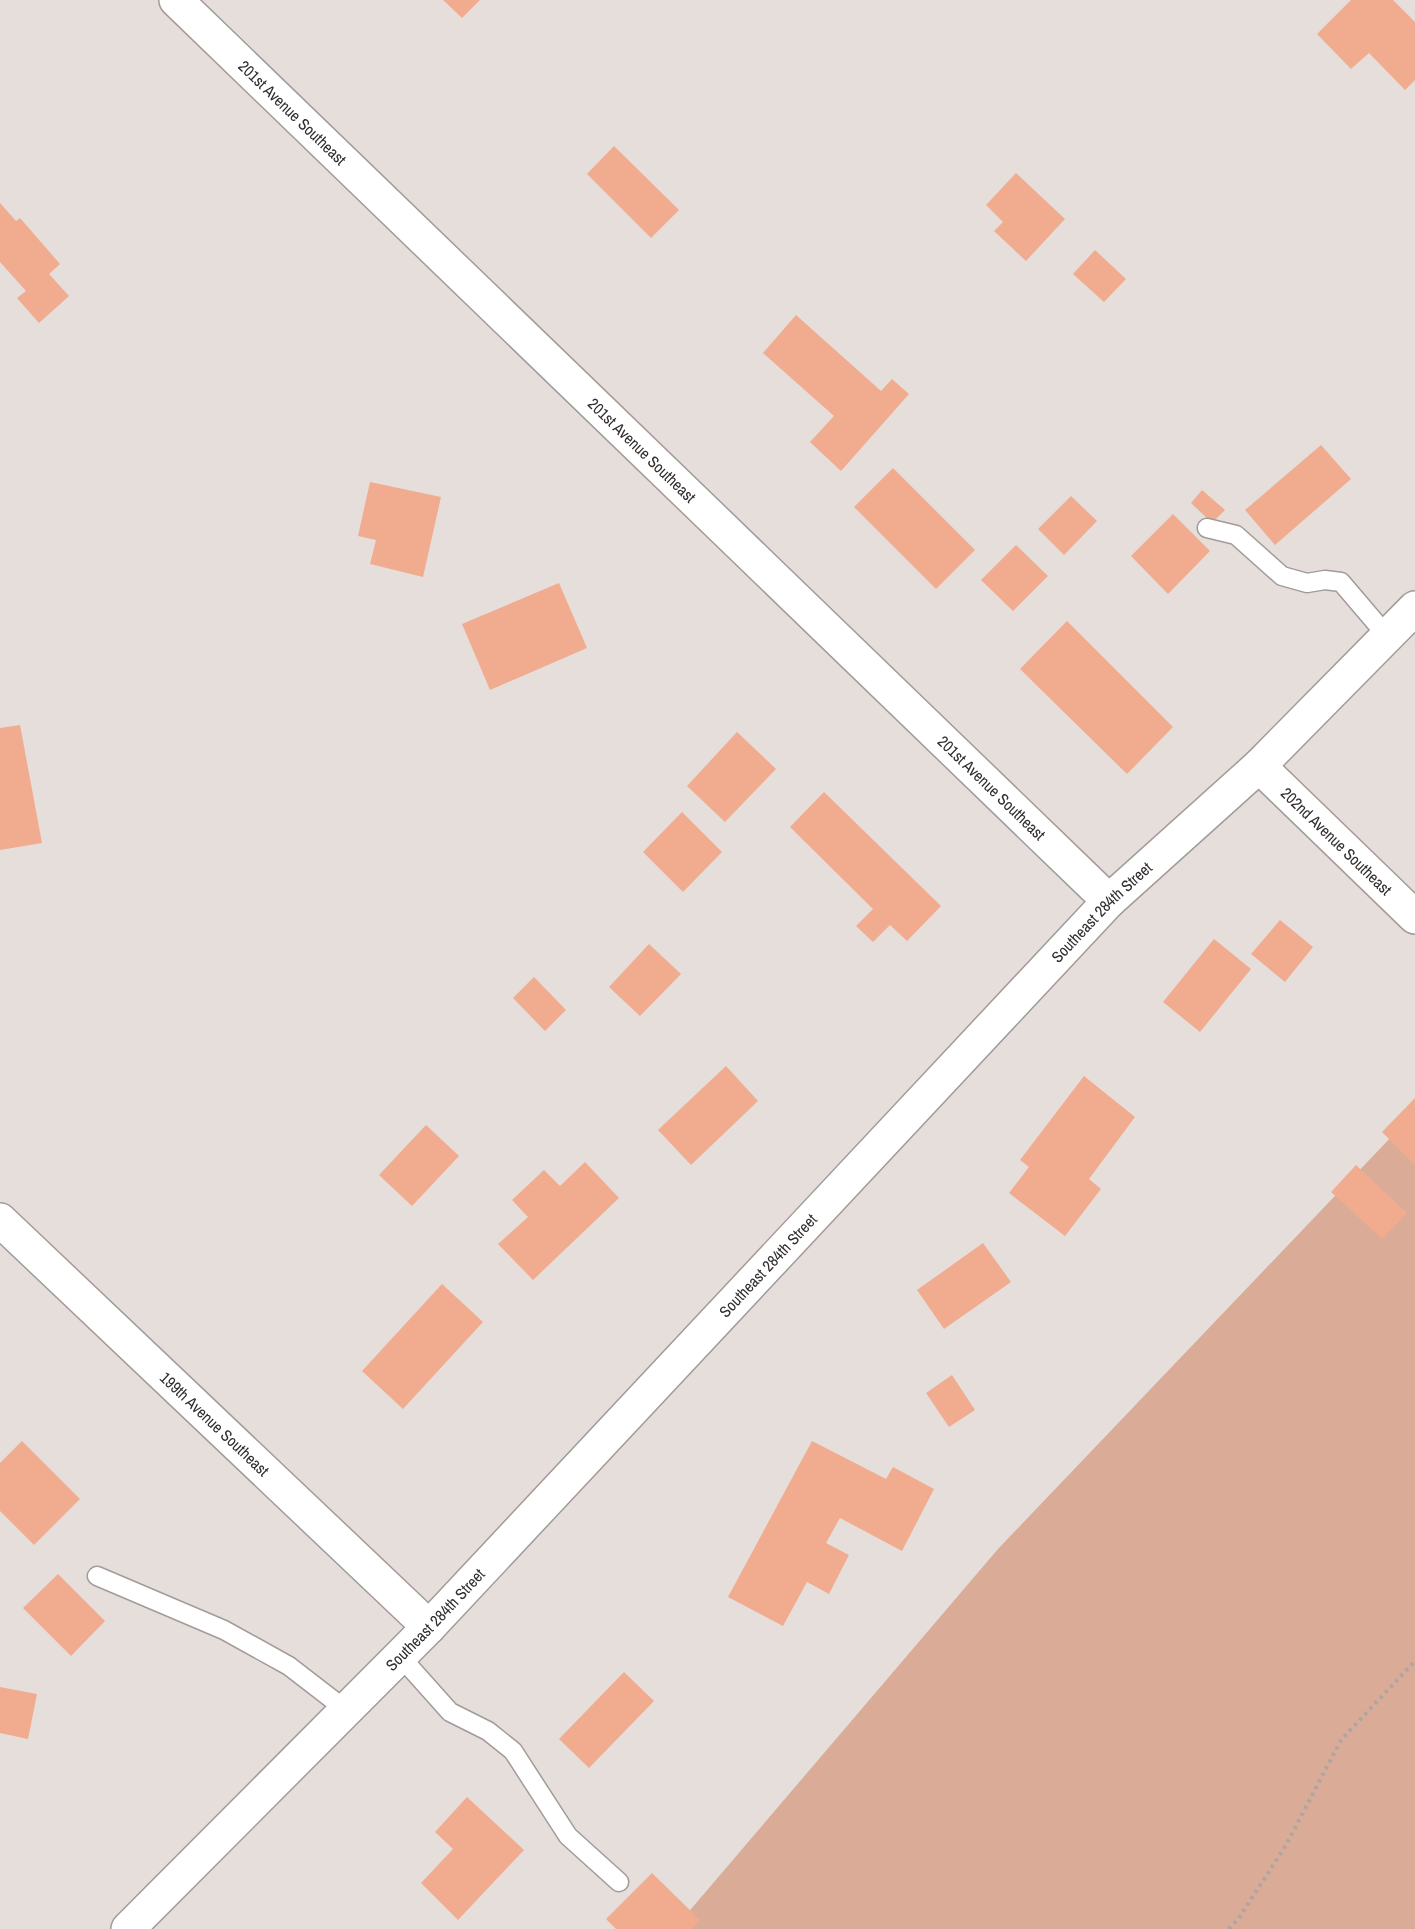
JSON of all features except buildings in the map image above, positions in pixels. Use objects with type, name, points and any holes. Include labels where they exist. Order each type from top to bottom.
[{"type":"street","name":"201st Avenue Southeast","points":[[176,0],[1109,901]]},
{"type":"street","name":"Southeast 284th Street","points":[[128,1929],[429,1628],[1109,901],[1259,766],[1415,608]]},
{"type":"street","name":"202nd Avenue Southeast","points":[[1259,766],[1415,917]]},
{"type":"street","name":"199th Avenue Southeast","points":[[0,1220],[429,1628]]},
{"type":"lane","points":[[1207,528],[1236,535],[1282,576],[1307,583],[1325,580],[1341,582],[1387,636]]},
{"type":"lane","points":[[98,1576],[224,1630],[290,1666],[346,1710]]},
{"type":"lane","points":[[400,1656],[450,1712],[488,1731],[513,1751],[568,1836],[619,1882]]},
{"type":"path","points":[[1229,1929],[1239,1918],[1286,1845],[1341,1740],[1415,1661]]},
{"type":"shaded area","points":[[1415,1112],[1415,1929],[674,1929],[998,1549]]}]
